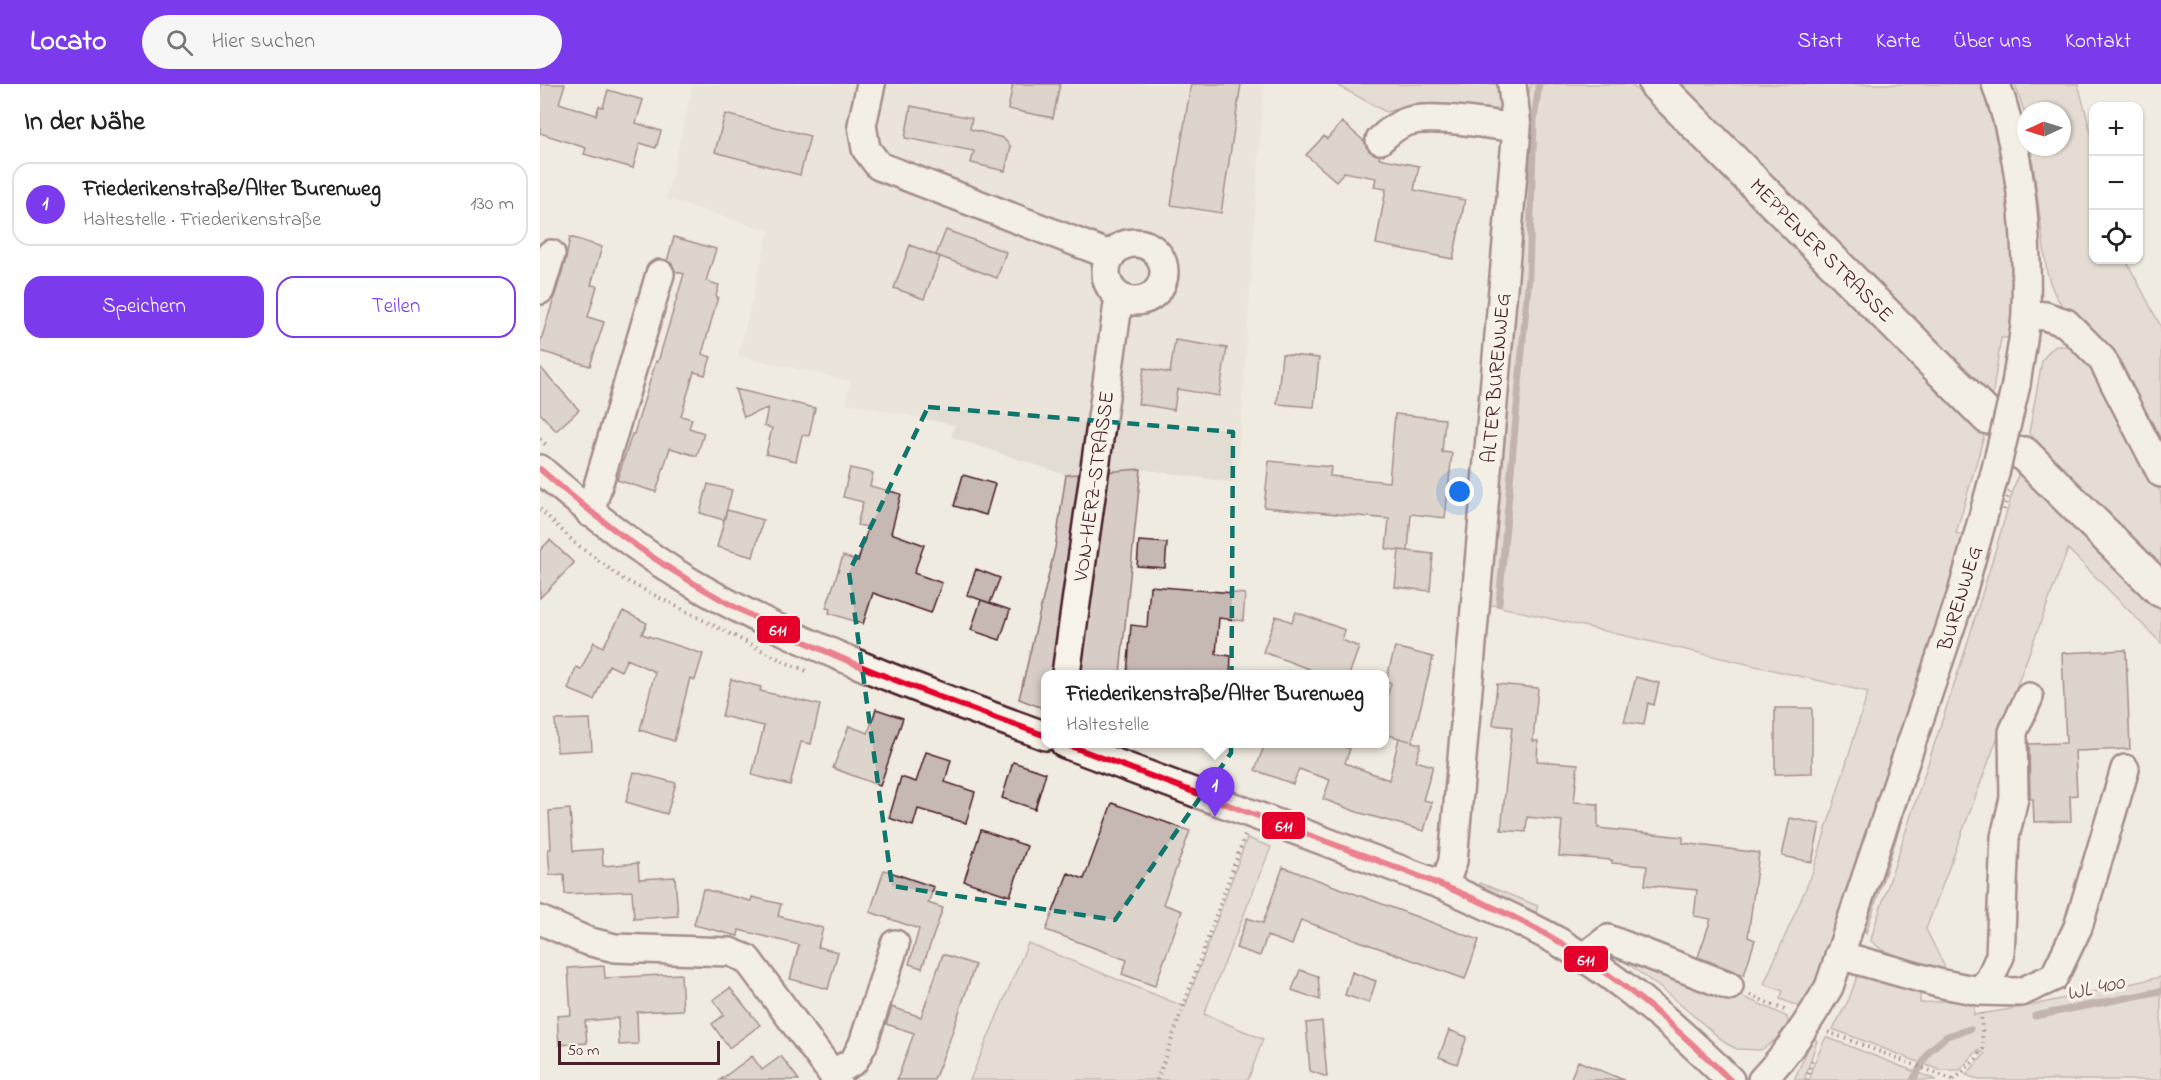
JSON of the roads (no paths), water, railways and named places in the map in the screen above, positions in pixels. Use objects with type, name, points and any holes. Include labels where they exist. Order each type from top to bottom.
[{"type":"main road","name":"MEPPENER STRASSE","points":[[1656,84],[1988,417]]},
{"type":"main road","points":[[2024,454],[2161,590]]},
{"type":"street","points":[[871,84],[862,125],[866,149],[879,166],[1110,255]]},
{"type":"street","name":"ALTER BURENWEG","points":[[1444,886],[1453,861],[1517,128],[1512,84]]},
{"type":"street","name":"BURENWEG","points":[[1762,1080],[1809,1021],[1828,987],[1962,593],[2016,386],[2026,314],[2023,209],[2007,115],[1996,84]]},
{"type":"street","points":[[1380,140],[1399,125],[1417,119],[1517,128]]},
{"type":"street","points":[[1126,243],[1146,244],[1154,249],[1164,266],[1161,286],[1147,299],[1128,301],[1119,297],[1112,291],[1105,273],[1110,255],[1126,243]]},
{"type":"street","points":[[540,290],[551,254]]},
{"type":"street","points":[[590,513],[660,274]]},
{"type":"street","name":"VON-HERZ-STRASSE","points":[[1067,670],[1119,297]]},
{"type":"street","points":[[2026,314],[2045,316],[2067,323],[2102,359],[2161,473]]},
{"type":"street","points":[[544,458],[590,513],[638,548],[691,582],[784,632],[898,681],[1041,729]]},
{"type":"street","points":[[1979,991],[1990,979],[2000,956],[2005,837],[2014,798],[2013,732],[2029,697]]},
{"type":"street","points":[[1077,748],[1444,886],[1503,913],[1559,943],[1619,982],[1672,1024],[1730,1080]]},
{"type":"street","points":[[1839,955],[1938,983],[1979,991],[2021,992],[2054,977],[2078,927],[2126,769]]},
{"type":"street","points":[[540,920],[587,941],[615,948],[730,952],[747,959],[834,1077],[854,1061],[863,1044],[895,944]]},
{"type":"street","points":[[1583,958],[1608,939],[1729,986]]},
{"type":"waterway","points":[[1499,603],[1529,275],[1534,120],[1539,84]]},
{"type":"waterway","name":"WL 400","points":[[2035,1016],[2161,991]]},
{"type":"waterway","points":[[1913,1080],[1930,1050],[1947,1036],[1970,1029]]},
{"type":"place","name":"Friederikenstraße/Alter Burenweg","points":[[1215,817]]}]
